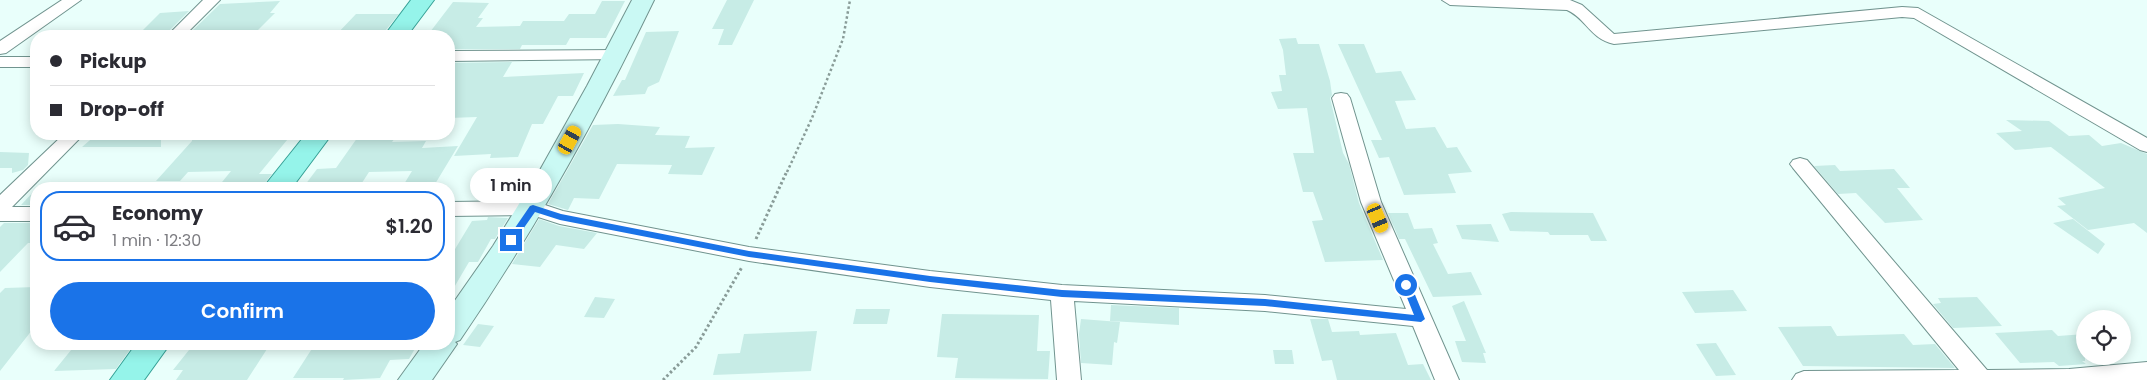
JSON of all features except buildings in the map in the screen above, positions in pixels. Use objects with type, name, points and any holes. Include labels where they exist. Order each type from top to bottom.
[{"type":"main road","points":[[400,30],[423,0]]},
{"type":"main road","points":[[281,182],[314,140]]},
{"type":"main road","points":[[126,380],[149,350]]},
{"type":"street","points":[[0,49],[73,0]]},
{"type":"street","points":[[181,30],[212,0]]},
{"type":"street","points":[[455,323],[533,208],[617,54],[644,0]]},
{"type":"street","points":[[1450,0],[1570,5],[1582,11],[1605,36],[1614,39],[1902,12],[1918,13],[2147,146]]},
{"type":"street","points":[[455,56],[617,54]]},
{"type":"street","points":[[0,62],[30,62]]},
{"type":"street","points":[[1341,98],[1371,202],[1447,380]]},
{"type":"street","points":[[0,207],[69,140]]},
{"type":"street","points":[[1800,164],[1980,378]]},
{"type":"street","points":[[455,209],[533,208],[560,217],[749,254],[930,279],[1062,293],[1265,303],[1421,319]]},
{"type":"street","points":[[0,214],[30,214]]},
{"type":"street","points":[[1062,293],[1069,380]]},
{"type":"street","points":[[414,380],[436,350]]},
{"type":"street","points":[[1804,380],[2070,379],[2147,371]]},
{"type":"path","points":[[662,380],[696,347],[749,254],[771,210],[812,118],[843,39],[850,0]]},
{"type":"route","points":[[511,240],[533,208],[560,217],[594,222],[749,254],[930,279],[1062,293],[1265,303],[1421,319],[1406,285]]}]
